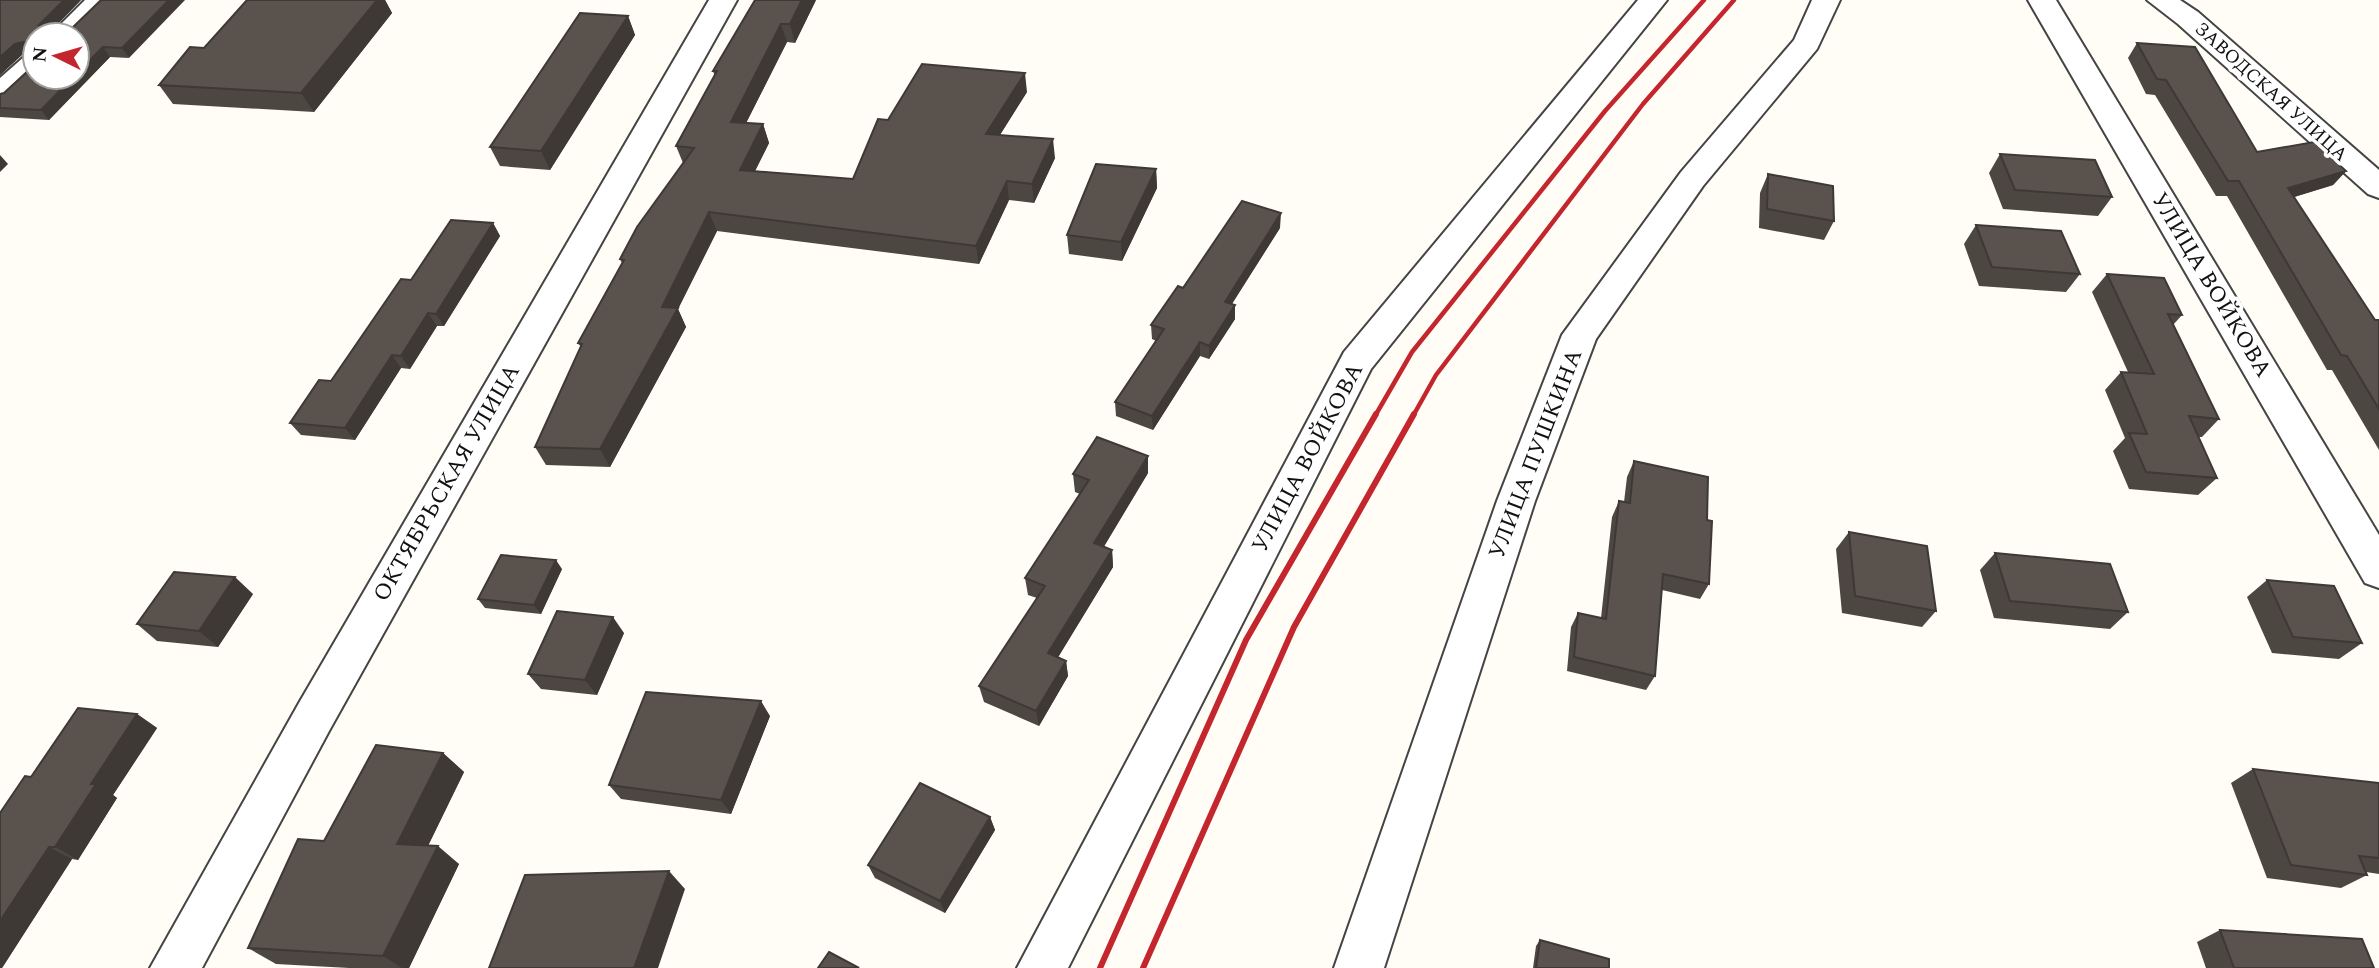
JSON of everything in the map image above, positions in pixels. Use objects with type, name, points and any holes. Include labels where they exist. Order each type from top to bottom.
[{"type":"street","points":[[79,21],[101,0]]},
{"type":"street","name":"ОКТЯБРЬСКАЯ УЛИЦА","points":[[176,968],[314,716],[723,0]]},
{"type":"street","name":"УЛИЦА ВОЙКОВА","points":[[1042,968],[1357,361],[1653,0]]},
{"type":"street","name":"УЛИЦА ПУШКИНА","points":[[1359,968],[1516,501],[1580,335],[1692,179],[1807,43],[1826,0]]},
{"type":"street","name":"УЛИЦА ВОЙКОВА","points":[[2042,0],[2379,570]]},
{"type":"street","name":"ЗАВОДСКАЯ УЛИЦА","points":[[2161,0],[2188,18],[2379,187]]},
{"type":"street","points":[[0,94],[21,74]]},
{"type":"building","points":[[0,0],[64,0],[43,21],[21,21],[21,43],[15,44],[0,57]]},
{"type":"building","points":[[101,0],[169,0],[122,48],[103,47],[91,59],[91,21],[79,21]]},
{"type":"building","points":[[247,0],[377,0],[301,93],[159,85],[190,47],[204,48]]},
{"type":"building","points":[[755,0],[802,0],[790,24],[781,24],[731,122],[763,124],[740,170],[853,179],[878,119],[888,120],[922,64],[1025,73],[986,134],[1053,139],[1032,184],[1007,181],[976,246],[709,212],[662,307],[678,308],[600,449],[535,447],[582,344],[578,343],[624,260],[620,259],[637,227],[694,148],[676,146],[717,71],[713,71]]},
{"type":"building","points":[[580,13],[628,16],[541,151],[490,147]]},
{"type":"building","points":[[2137,43],[2195,47],[2257,152],[2314,142],[2346,171],[2288,188],[2375,320],[2379,320],[2379,409],[2347,356],[2341,355],[2239,181],[2228,181],[2166,80],[2157,79]]},
{"type":"building","points":[[21,77],[21,91],[59,91],[41,110],[0,108],[0,94]]},
{"type":"building","points":[[2000,154],[2095,160],[2112,197],[2015,190]]},
{"type":"building","points":[[1096,164],[1156,169],[1121,242],[1067,235]]},
{"type":"building","points":[[1768,174],[1833,186],[1834,221],[1767,209]]},
{"type":"building","points":[[1242,201],[1281,213],[1225,302],[1235,305],[1209,346],[1200,342],[1152,416],[1115,402],[1164,329],[1151,325],[1178,286],[1183,288]]},
{"type":"building","points":[[451,220],[493,223],[436,314],[428,313],[401,356],[392,355],[345,428],[290,423],[319,380],[331,381],[401,279],[411,280]]},
{"type":"building","points":[[1976,225],[2061,231],[2080,274],[1992,267]]},
{"type":"building","points":[[2107,274],[2164,278],[2182,315],[2168,314],[2219,419],[2189,416],[2217,478],[2146,472],[2129,433],[2147,434],[2121,372],[2154,374]]},
{"type":"building","points":[[1097,437],[1148,456],[1094,543],[1112,550],[1048,653],[1066,661],[1036,711],[979,686],[1045,586],[1025,578],[1089,480],[1073,474]]},
{"type":"building","points":[[1634,461],[1708,477],[1707,520],[1712,521],[1709,584],[1663,574],[1655,676],[1574,657],[1578,613],[1606,619],[1619,501],[1630,503]]},
{"type":"building","points":[[1849,532],[1927,546],[1936,611],[1855,596]]},
{"type":"building","points":[[1995,553],[2110,564],[2128,612],[2010,601]]},
{"type":"building","points":[[501,555],[556,560],[534,605],[478,599]]},
{"type":"building","points":[[174,572],[235,577],[199,631],[137,624]]},
{"type":"building","points":[[2267,580],[2334,586],[2362,643],[2293,637]]},
{"type":"building","points":[[557,611],[613,617],[585,680],[528,674]]},
{"type":"building","points":[[646,692],[761,701],[721,800],[609,785]]},
{"type":"building","points":[[78,708],[137,714],[91,784],[96,784],[55,847],[49,847],[0,921],[0,813],[25,776],[31,777]]},
{"type":"building","points":[[376,745],[443,753],[397,844],[438,846],[383,956],[248,948],[298,839],[324,841]]},
{"type":"building","points":[[2253,769],[2379,783],[2379,858],[2359,856],[2367,875],[2291,865]]},
{"type":"building","points":[[920,783],[990,817],[940,901],[868,865]]},
{"type":"building","points":[[669,871],[634,968],[489,968],[525,875]]},
{"type":"building","points":[[2220,930],[2362,939],[2374,968],[2234,968]]},
{"type":"building","points":[[1540,940],[1609,959],[1609,968],[1536,968]]},
{"type":"building","points":[[829,952],[859,968],[818,968]]},
{"type":"railway","points":[[1375,416],[1412,352],[1605,111],[1704,0]]},
{"type":"railway","points":[[1413,416],[1436,375],[1643,104],[1734,0]]},
{"type":"railway","points":[[1100,968],[1246,640],[1376,414]]},
{"type":"railway","points":[[1143,968],[1294,627],[1414,414]]}]
